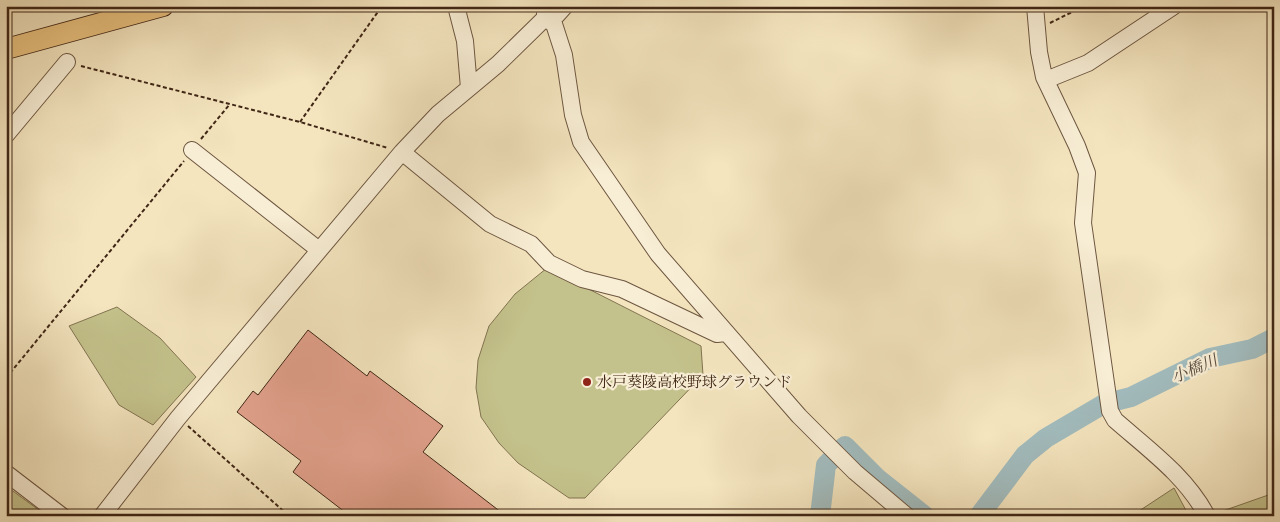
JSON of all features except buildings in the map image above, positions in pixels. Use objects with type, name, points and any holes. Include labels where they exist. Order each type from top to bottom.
[{"type":"main road","points":[[6,49],[163,6]]},
{"type":"street","points":[[456,6],[465,41],[469,88]]},
{"type":"street","points":[[545,12],[557,14],[565,6]]},
{"type":"street","points":[[1035,6],[1042,68],[1077,146],[1086,173],[1083,223],[1110,411],[1116,420],[1181,479],[1197,497],[1207,516]]},
{"type":"street","points":[[1046,80],[1088,63],[1174,6]]},
{"type":"street","points":[[102,516],[178,418],[402,152],[438,114],[498,64],[545,12]]},
{"type":"street","points":[[545,12],[554,24],[564,55],[573,115],[581,142],[658,254],[725,333],[827,444],[855,472],[907,516]]},
{"type":"street","points":[[6,134],[67,62]]},
{"type":"street","points":[[192,150],[319,250]]},
{"type":"street","points":[[402,152],[490,224],[531,244],[549,263],[582,279],[622,289],[717,334],[725,333]]},
{"type":"street","points":[[6,473],[62,516]]},
{"type":"path","points":[[300,122],[382,6]]},
{"type":"path","points":[[1037,29],[1084,6]]},
{"type":"path","points":[[67,62],[300,122],[402,152]]},
{"type":"path","points":[[6,378],[230,104]]},
{"type":"path","points":[[178,418],[289,516]]},
{"type":"shaded area","name":"水戸葵陵高校野球グラウンド","points":[[547,268],[701,346],[703,375],[585,498],[569,498],[518,463],[499,443],[481,417],[476,388],[478,360],[489,326],[515,294]]},
{"type":"shaded area","points":[[117,307],[160,338],[196,377],[153,425],[119,405],[69,326]]},
{"type":"shaded area","points":[[6,486],[47,516],[6,516]]},
{"type":"shaded area","points":[[1174,488],[1189,516],[1142,516],[1139,511]]},
{"type":"shaded area","points":[[1274,493],[1274,516],[1218,516],[1217,513]]},
{"type":"waterway","name":"小橋川","points":[[1115,401],[1131,397],[1210,358],[1252,349],[1274,338]]},
{"type":"waterway","name":"小橋川","points":[[979,516],[1025,455],[1046,438],[1102,405]]},
{"type":"waterway","name":"小橋川","points":[[843,448],[845,446],[877,478],[925,516]]},
{"type":"waterway","name":"小橋川","points":[[820,516],[826,465],[834,457]]},
{"type":"place","name":"水戸葵陵高校野球グラウンド","points":[[587,382]]}]
